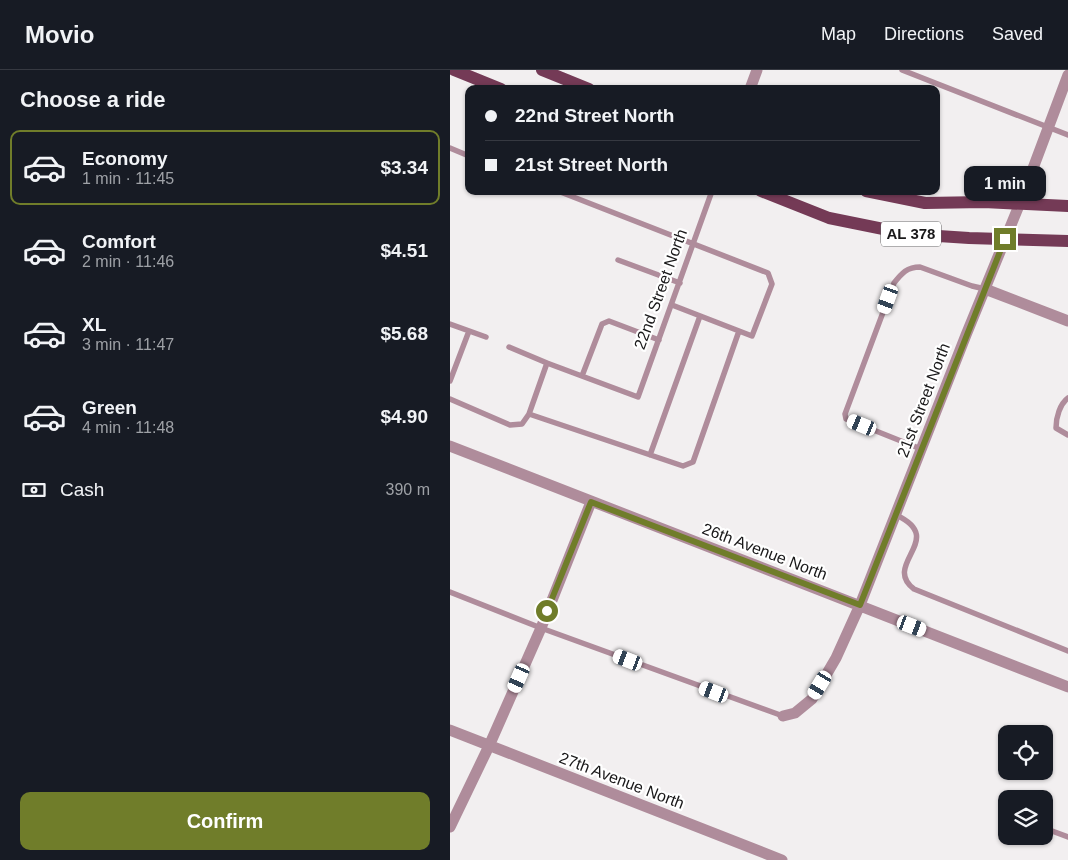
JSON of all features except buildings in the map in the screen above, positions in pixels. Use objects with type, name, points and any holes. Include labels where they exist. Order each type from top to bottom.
[{"type":"main road","points":[[454,70],[491,85]]},
{"type":"main road","points":[[542,70],[579,85]]},
{"type":"main road","name":"AL 378","points":[[770,195],[829,218],[908,234],[1068,241]]},
{"type":"main road","name":"AL 378","points":[[886,195],[925,203],[1020,203],[1068,206]]},
{"type":"street","points":[[751,85],[757,70]]},
{"type":"street","name":"21st Street North","points":[[782,716],[795,713],[812,699],[836,658],[860,605],[1020,203],[1068,75]]},
{"type":"street","points":[[985,288],[1068,321]]},
{"type":"street","name":"26th Avenue North","points":[[450,446],[1068,687]]},
{"type":"street","points":[[450,827],[489,746],[541,628],[591,502]]},
{"type":"street","name":"27th Avenue North","points":[[450,730],[782,860]]},
{"type":"lane","points":[[902,70],[1068,135]]},
{"type":"lane","points":[[450,148],[465,154]]},
{"type":"lane","points":[[568,195],[768,273],[772,284],[752,336],[672,305]]},
{"type":"lane","name":"22nd Street North","points":[[582,376],[638,397],[711,195]]},
{"type":"lane","points":[[618,260],[680,283]]},
{"type":"lane","points":[[921,449],[846,419],[844,414],[894,282],[905,270],[920,267],[972,286],[985,288]]},
{"type":"lane","points":[[650,455],[700,316]]},
{"type":"lane","points":[[509,347],[582,376],[602,324],[609,321],[659,340]]},
{"type":"lane","points":[[450,324],[486,337]]},
{"type":"lane","points":[[450,381],[469,330]]},
{"type":"lane","points":[[529,414],[684,466],[694,462],[739,332]]},
{"type":"lane","points":[[450,399],[510,425],[522,424],[529,414],[547,363]]},
{"type":"lane","points":[[1068,398],[1063,402],[1056,420],[1056,428],[1068,435]]},
{"type":"lane","points":[[896,515],[907,520],[914,526],[916,532],[917,539],[904,570],[907,584],[914,589],[1068,651]]},
{"type":"lane","points":[[450,592],[541,628],[782,716]]},
{"type":"lane","points":[[1053,831],[1068,837]]},
{"type":"route","points":[[547,611],[591,502],[860,605],[1005,239]]}]
